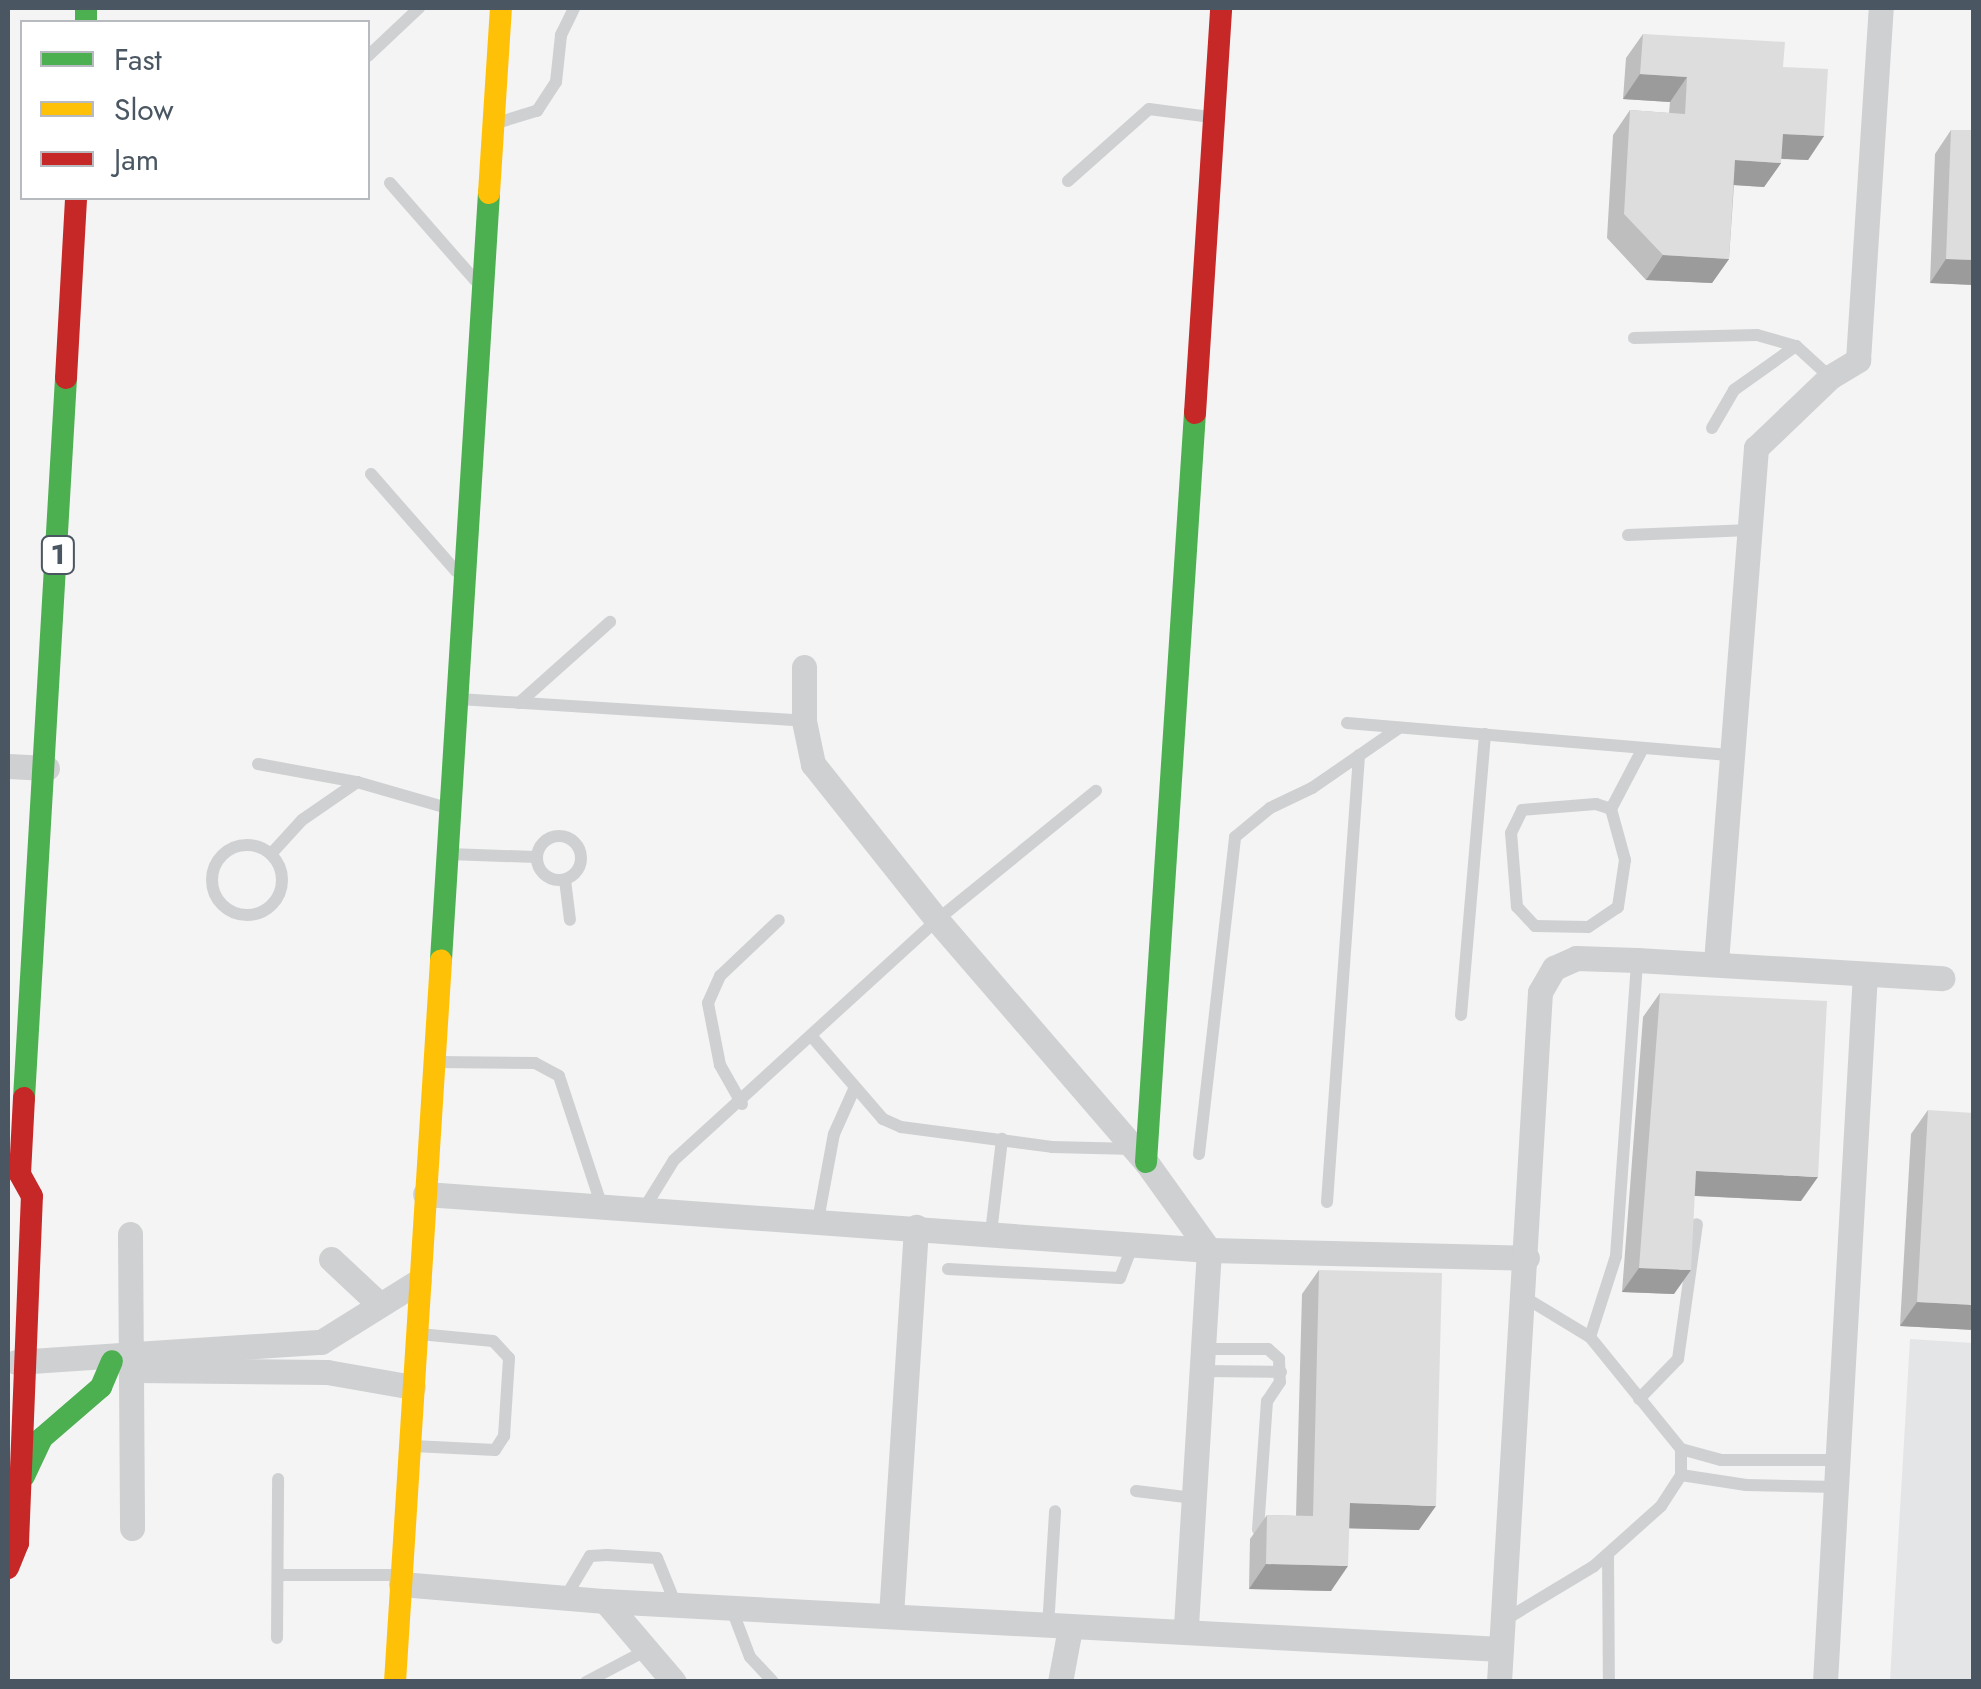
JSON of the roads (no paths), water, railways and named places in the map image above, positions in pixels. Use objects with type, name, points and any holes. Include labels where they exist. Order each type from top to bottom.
[{"type":"street","points":[[395,1682],[501,8]]},
{"type":"street","points":[[1141,1156],[1221,8]]},
{"type":"street","points":[[1716,962],[1756,448],[1830,377],[1858,360],[1881,8]]},
{"type":"street","name":"1","points":[[8,1568],[18,1542],[17,1362],[32,1196],[14,1183],[47,768],[76,200]]},
{"type":"street","points":[[804,667],[804,721],[813,764],[937,920],[1141,1156],[1209,1250],[1186,1629]]},
{"type":"street","points":[[8,766],[47,768]]},
{"type":"street","points":[[1499,1682],[1540,992],[1554,968],[1576,958],[1716,962],[1942,978]]},
{"type":"street","points":[[1825,1682],[1865,974]]},
{"type":"street","points":[[425,1194],[1209,1250],[1527,1258]]},
{"type":"street","points":[[891,1615],[916,1227]]},
{"type":"street","points":[[130,1234],[127,1360],[132,1528]]},
{"type":"street","points":[[331,1259],[380,1304]]},
{"type":"street","points":[[17,1362],[127,1360],[321,1342],[419,1281]]},
{"type":"street","points":[[321,1342],[327,1372]]},
{"type":"street","points":[[127,1360],[327,1372],[413,1388]]},
{"type":"street","points":[[20,1485],[42,1438],[101,1388],[127,1360]]},
{"type":"street","points":[[401,1580],[604,1601],[891,1615],[1059,1628],[1186,1629],[1501,1649]]},
{"type":"street","points":[[604,1601],[674,1682]]},
{"type":"street","points":[[1059,1628],[1060,1682]]},
{"type":"lane","points":[[370,54],[419,8]]},
{"type":"lane","points":[[493,124],[538,111],[556,82],[561,34],[574,8]]},
{"type":"lane","points":[[1068,181],[1149,108],[1214,117]]},
{"type":"lane","points":[[390,184],[482,290]]},
{"type":"lane","points":[[1634,338],[1757,336],[1796,346],[1830,377]]},
{"type":"lane","points":[[1712,428],[1734,390],[1796,346]]},
{"type":"lane","points":[[371,474],[464,581]]},
{"type":"lane","points":[[1628,535],[1750,530]]},
{"type":"lane","points":[[518,703],[610,622]]},
{"type":"lane","points":[[456,699],[804,721]]},
{"type":"lane","points":[[1346,724],[1732,755]]},
{"type":"lane","points":[[1199,1154],[1234,837],[1270,808],[1400,728]]},
{"type":"lane","points":[[1462,1015],[1485,734]]},
{"type":"lane","points":[[1610,809],[1596,804],[1522,810],[1511,833],[1517,907],[1535,926],[1588,927],[1618,907],[1624,860],[1610,809],[1643,748]]},
{"type":"lane","points":[[1327,1202],[1360,755]]},
{"type":"lane","points":[[258,764],[356,782],[449,809]]},
{"type":"lane","points":[[271,854],[302,820],[356,782]]},
{"type":"lane","points":[[645,1207],[674,1160],[742,1104],[937,920],[1096,792]]},
{"type":"lane","points":[[536,857],[553,837],[567,837],[582,860],[565,880],[570,920]]},
{"type":"lane","points":[[253,845],[271,854],[281,871],[281,891],[269,908],[250,915],[231,912],[216,898],[211,879],[225,853],[253,845]]},
{"type":"lane","points":[[446,854],[536,857]]},
{"type":"lane","points":[[536,857],[544,876],[565,880]]},
{"type":"lane","points":[[742,1104],[720,1065],[708,1003],[720,976],[779,920]]},
{"type":"lane","points":[[1590,1337],[1616,1256],[1637,960]]},
{"type":"lane","points":[[812,1038],[883,1119],[901,1127],[1141,1156]]},
{"type":"lane","points":[[433,1062],[535,1063],[559,1076],[601,1204]]},
{"type":"lane","points":[[818,1220],[834,1134],[855,1087]]},
{"type":"lane","points":[[991,1233],[1002,1139]]},
{"type":"lane","points":[[1639,1400],[1678,1359],[1697,1224]]},
{"type":"lane","points":[[948,1269],[1120,1278],[1133,1244]]},
{"type":"lane","points":[[1524,1297],[1590,1337],[1680,1449],[1721,1460],[1838,1460]]},
{"type":"lane","points":[[410,1446],[495,1450],[504,1436],[509,1358],[492,1342],[415,1334]]},
{"type":"lane","points":[[1202,1360],[1274,1350],[1280,1372],[1267,1400],[1258,1530]]},
{"type":"lane","points":[[1202,1360],[1280,1372]]},
{"type":"lane","points":[[1503,1620],[1608,1554],[1660,1506],[1680,1475],[1680,1449]]},
{"type":"lane","points":[[1680,1475],[1746,1485],[1836,1487]]},
{"type":"lane","points":[[277,1638],[278,1478]]},
{"type":"lane","points":[[1136,1491],[1194,1498]]},
{"type":"lane","points":[[1055,1511],[1059,1628]]},
{"type":"lane","points":[[1608,1554],[1608,1682]]},
{"type":"lane","points":[[565,1598],[590,1556],[607,1555],[657,1558],[676,1604]]},
{"type":"lane","points":[[278,1575],[401,1580]]},
{"type":"lane","points":[[731,1608],[750,1657],[774,1682]]},
{"type":"lane","points":[[586,1682],[647,1650]]}]
